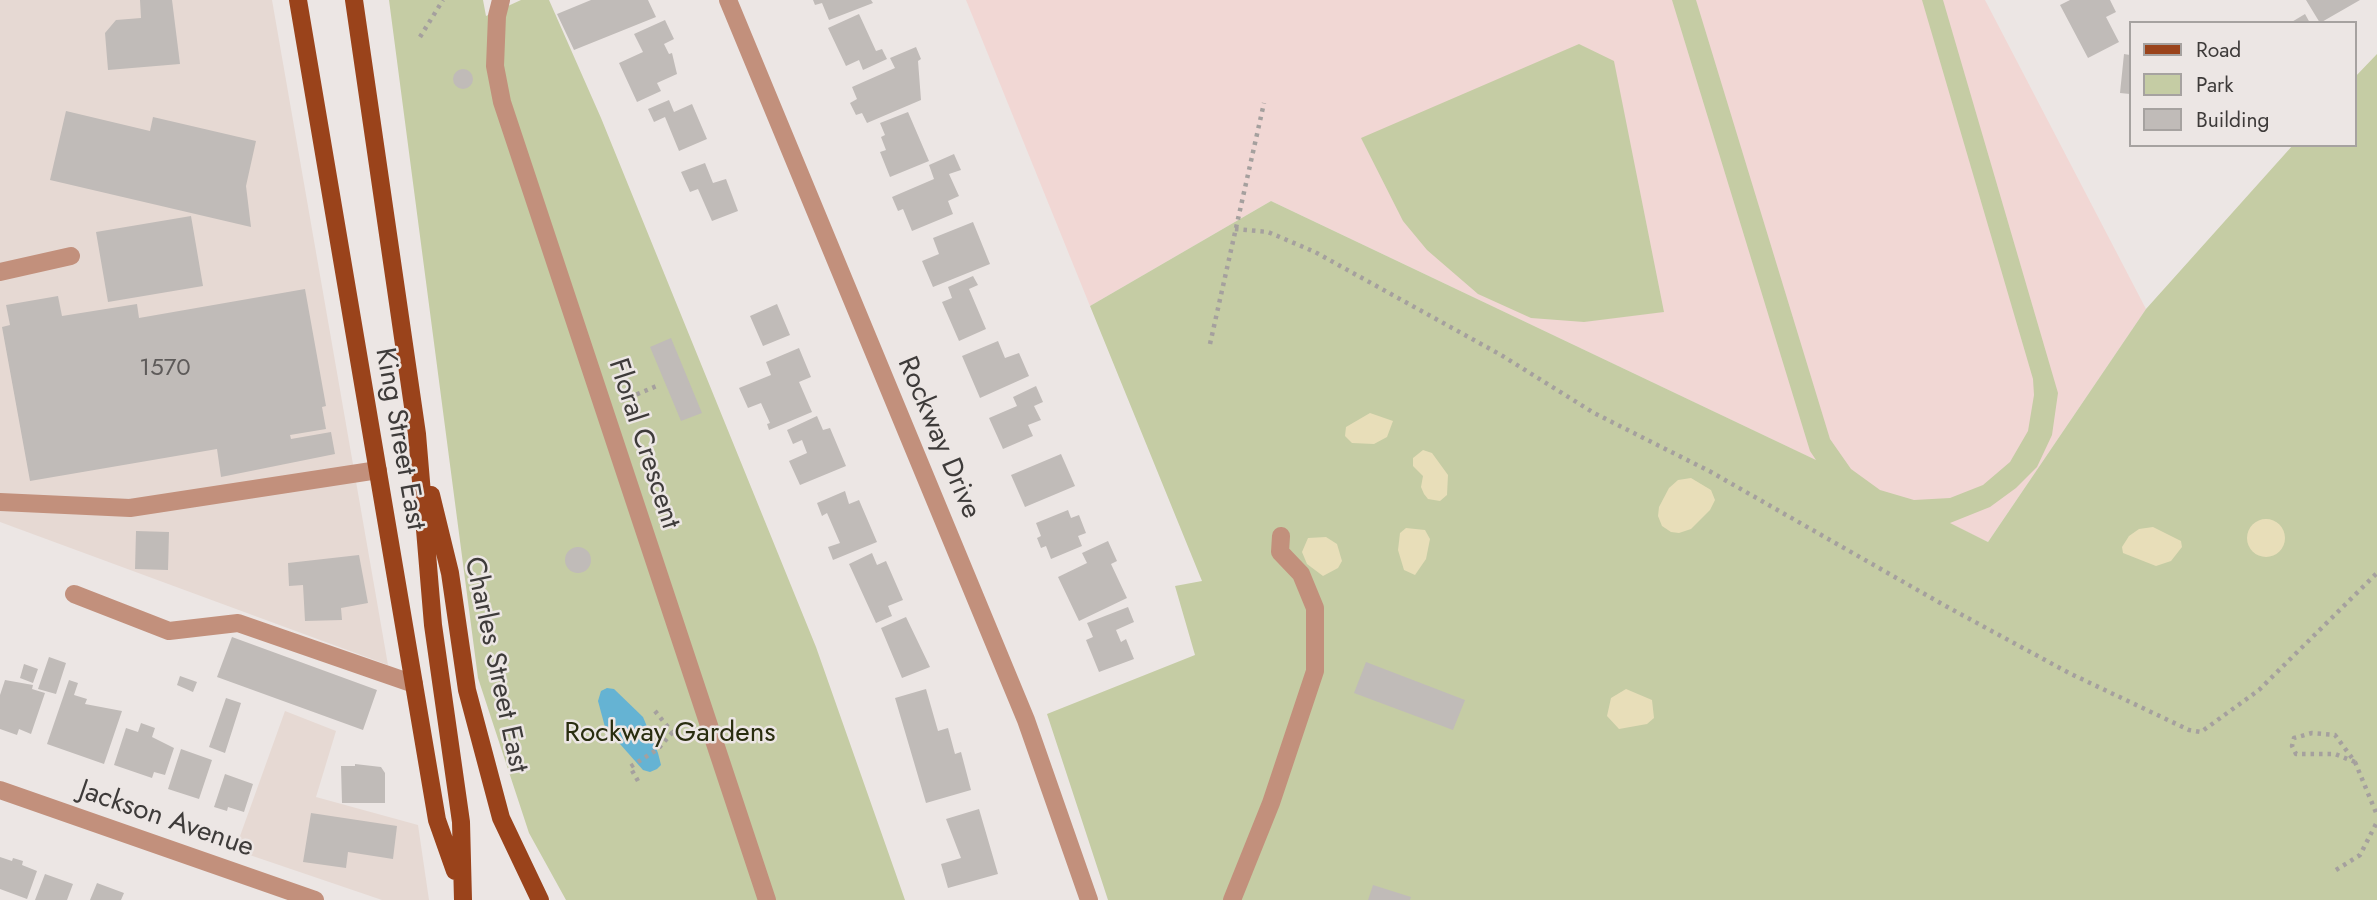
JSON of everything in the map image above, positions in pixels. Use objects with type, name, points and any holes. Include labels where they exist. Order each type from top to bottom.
[{"type":"main road","name":"King Street East","points":[[298,0],[437,820],[461,892]]},
{"type":"main road","name":"King Street East","points":[[354,0],[417,434],[433,625],[461,821],[461,892]]},
{"type":"main road","name":"Charles Street East","points":[[417,434],[450,573],[467,690],[501,818],[540,900]]},
{"type":"street","name":"Floral Crescent","points":[[501,0],[497,16],[495,66],[502,102],[767,900]]},
{"type":"street","name":"Rockway Drive","points":[[728,0],[1026,720],[1089,900]]},
{"type":"street","points":[[0,272],[71,256]]},
{"type":"street","points":[[0,502],[130,508],[377,470]]},
{"type":"street","points":[[1235,899],[1271,803],[1315,671],[1315,608],[1301,574],[1280,552],[1281,536]]},
{"type":"street","points":[[74,594],[169,631],[238,623],[414,684]]},
{"type":"street","name":"Jackson Avenue","points":[[0,790],[316,900]]},
{"type":"path","points":[[420,37],[443,0]]},
{"type":"path","points":[[1210,344],[1264,103]]},
{"type":"path","points":[[1235,229],[1268,232],[1315,252],[1489,348],[1594,413],[1711,472],[1942,604],[2069,673],[2189,730],[2201,732],[2259,691],[2377,573]]},
{"type":"path","points":[[603,407],[659,385]]},
{"type":"path","points":[[654,711],[673,732]]},
{"type":"path","points":[[638,781],[630,767],[658,749],[673,732],[687,722],[706,715]]},
{"type":"path","points":[[2356,762],[2335,754],[2296,754],[2292,746],[2294,738],[2312,733],[2335,735],[2356,762],[2377,815]]},
{"type":"path","points":[[2336,870],[2360,855],[2377,822]]},
{"type":"shaded area","points":[[0,0],[272,0],[388,665],[0,522]]},
{"type":"shaded area","points":[[966,0],[1985,0],[2146,309],[1988,542],[1271,201],[1090,306]]},
{"type":"shaded area","points":[[285,711],[336,731],[316,797],[418,825],[429,900],[382,900],[235,850]]},
{"type":"green space","name":"Rockway Gardens","points":[[389,0],[483,0],[486,16],[521,0],[549,0],[601,118],[816,647],[905,900],[566,900],[529,833],[478,678]]},
{"type":"green space","points":[[1672,0],[1696,0],[1830,439],[1851,469],[1880,490],[1914,500],[1950,498],[1983,485],[2010,462],[2028,431],[2034,395],[2033,379],[1922,0],[1943,0],[2058,393],[2052,435],[2037,467],[2016,488],[1990,507],[1950,523],[1988,542],[2146,309],[2291,147],[2356,147],[2356,76],[2377,54],[2377,900],[1108,900],[1047,714],[1195,655],[1175,586],[1202,581],[1090,306],[1271,201],[1816,460],[1810,451]]},
{"type":"green space","points":[[1579,44],[1614,61],[1664,312],[1584,322],[1531,318],[1478,294],[1427,250],[1403,221],[1361,138]]},
{"type":"sand","points":[[1370,413],[1393,421],[1387,437],[1374,444],[1352,443],[1345,436],[1346,427]]},
{"type":"sand","points":[[1423,450],[1432,453],[1448,475],[1447,495],[1440,501],[1428,499],[1424,494],[1421,487],[1423,476],[1413,466],[1413,458]]},
{"type":"sand","points":[[1691,478],[1711,490],[1715,500],[1710,510],[1691,529],[1679,533],[1671,532],[1662,526],[1658,516],[1659,507],[1669,488],[1678,480]]},
{"type":"sand","points":[[2266,519],[2279,525],[2285,538],[2279,551],[2266,557],[2253,551],[2247,538],[2253,525]]},
{"type":"sand","points":[[2153,527],[2181,541],[2182,547],[2171,561],[2156,566],[2123,553],[2122,547],[2129,536],[2139,529]]},
{"type":"sand","points":[[1406,528],[1425,530],[1430,539],[1426,559],[1415,575],[1404,570],[1398,550],[1400,533]]},
{"type":"sand","points":[[1326,537],[1337,544],[1342,561],[1338,568],[1323,576],[1307,564],[1302,552],[1308,538]]},
{"type":"sand","points":[[1626,689],[1652,700],[1654,718],[1647,724],[1619,729],[1607,716],[1611,698]]},
{"type":"water","points":[[614,689],[643,717],[658,753],[661,765],[657,769],[650,772],[643,770],[605,727],[598,701],[601,691]]},
{"type":"building","points":[[140,0],[172,0],[180,64],[108,70],[105,33],[116,20],[141,18]]},
{"type":"building","points":[[591,0],[648,0],[656,17],[574,50],[557,14]]},
{"type":"building","points":[[813,0],[871,0],[873,3],[829,20],[822,3],[815,5]]},
{"type":"building","points":[[2070,0],[2110,0],[2116,12],[2106,17],[2119,42],[2088,58],[2060,5]]},
{"type":"building","points":[[2306,0],[2360,0],[2323,21],[2319,21]]},
{"type":"building","points":[[859,14],[876,51],[882,49],[887,59],[863,70],[859,60],[846,66],[828,28]]},
{"type":"building","points":[[2305,14],[2309,21],[2293,21]]},
{"type":"building","points":[[665,20],[674,39],[664,44],[669,54],[672,53],[677,74],[657,83],[661,91],[637,102],[619,63],[643,52],[634,34]]},
{"type":"building","points":[[916,47],[921,59],[918,61],[921,100],[867,123],[862,113],[856,115],[850,103],[857,99],[852,87],[895,68],[890,58]]},
{"type":"building","points":[[2124,54],[2128,55],[2128,94],[2120,93]]},
{"type":"building","points":[[459,69],[467,69],[473,79],[467,89],[459,89],[453,83],[453,75]]},
{"type":"building","points":[[669,100],[674,112],[692,104],[707,139],[679,151],[665,117],[654,122],[648,109]]},
{"type":"building","points":[[66,111],[150,131],[153,117],[256,141],[246,186],[251,227],[50,180]]},
{"type":"building","points":[[908,112],[929,161],[890,177],[880,152],[886,150],[881,137],[885,135],[880,123]]},
{"type":"building","points":[[954,154],[961,170],[949,174],[959,196],[948,201],[953,214],[912,231],[903,209],[898,211],[892,197],[934,179],[929,165]]},
{"type":"building","points":[[705,163],[713,183],[726,179],[738,211],[712,221],[698,189],[690,192],[681,172]]},
{"type":"building","points":[[191,216],[203,286],[108,302],[96,232]]},
{"type":"building","points":[[973,222],[990,264],[933,287],[922,261],[939,254],[933,238]]},
{"type":"building","points":[[973,276],[978,285],[969,289],[986,329],[959,341],[942,302],[952,298],[948,287]]},
{"type":"building","points":[[305,289],[326,406],[322,407],[326,429],[290,435],[291,439],[331,432],[335,454],[221,477],[217,449],[30,481],[2,327],[10,325],[6,305],[58,296],[62,316],[137,304],[139,318]]},
{"type":"building","points":[[777,304],[790,335],[763,346],[750,316]]},
{"type":"building","points":[[671,338],[702,413],[681,421],[650,347]]},
{"type":"building","points":[[998,341],[1005,358],[1019,353],[1029,376],[980,398],[962,356]]},
{"type":"building","points":[[799,348],[811,377],[799,382],[812,412],[769,430],[767,424],[770,423],[761,403],[748,408],[739,388],[771,375],[766,362]]},
{"type":"building","points":[[1036,386],[1043,402],[1034,406],[1041,420],[1028,425],[1033,436],[1003,449],[989,418],[1017,406],[1013,397]]},
{"type":"building","points":[[817,416],[823,430],[830,428],[846,466],[800,485],[789,461],[807,453],[802,440],[793,444],[787,430]]},
{"type":"building","points":[[1061,454],[1075,486],[1025,507],[1011,475]]},
{"type":"building","points":[[845,491],[849,504],[859,500],[877,542],[833,560],[828,547],[840,543],[827,513],[822,516],[817,503]]},
{"type":"building","points":[[1068,510],[1071,518],[1079,515],[1086,533],[1078,536],[1082,546],[1051,559],[1046,546],[1041,548],[1037,538],[1041,536],[1036,523]]},
{"type":"building","points":[[136,531],[169,532],[168,570],[135,569]]},
{"type":"building","points":[[1108,541],[1117,561],[1111,564],[1127,598],[1079,621],[1058,577],[1087,563],[1082,553]]},
{"type":"building","points":[[578,547],[587,551],[591,560],[587,569],[578,573],[569,569],[565,560],[569,551]]},
{"type":"building","points":[[872,553],[877,565],[886,561],[903,600],[888,606],[892,616],[876,623],[849,564]]},
{"type":"building","points":[[359,555],[368,603],[341,608],[342,620],[305,621],[303,585],[289,586],[288,563]]},
{"type":"building","points":[[1128,607],[1134,622],[1116,630],[1121,642],[1126,639],[1134,659],[1099,672],[1086,640],[1093,637],[1087,623]]},
{"type":"building","points":[[906,617],[930,667],[902,678],[881,628]]},
{"type":"building","points":[[232,637],[377,690],[363,730],[217,677]]},
{"type":"building","points":[[49,657],[66,663],[56,694],[38,689]]},
{"type":"building","points":[[1366,662],[1465,700],[1453,730],[1354,693]]},
{"type":"building","points":[[24,664],[38,669],[33,683],[20,678]]},
{"type":"building","points":[[180,676],[197,682],[193,692],[177,685]]},
{"type":"building","points":[[5,680],[33,685],[32,689],[45,693],[31,734],[19,729],[17,735],[0,729],[0,695]]},
{"type":"building","points":[[69,680],[78,683],[74,695],[87,699],[85,704],[122,711],[104,764],[47,744]]},
{"type":"building","points":[[926,689],[938,731],[948,728],[955,754],[961,752],[971,790],[926,803],[895,698]]},
{"type":"building","points":[[226,698],[241,703],[225,753],[209,747]]},
{"type":"building","points":[[141,723],[155,728],[152,737],[174,748],[165,775],[154,772],[152,778],[114,765],[126,728],[138,732]]},
{"type":"building","points":[[181,749],[212,760],[199,799],[168,789]]},
{"type":"building","points":[[355,764],[381,767],[385,773],[385,803],[342,803],[341,766]]},
{"type":"building","points":[[225,774],[253,784],[244,812],[228,807],[227,811],[214,807]]},
{"type":"building","points":[[979,809],[998,874],[948,888],[941,864],[961,858],[946,819]]},
{"type":"building","points":[[311,813],[397,826],[393,859],[348,852],[346,868],[303,862]]},
{"type":"building","points":[[0,857],[23,861],[22,865],[37,871],[27,899],[0,889]]},
{"type":"building","points":[[45,874],[73,884],[67,900],[35,900]]},
{"type":"building","points":[[97,883],[124,893],[121,900],[90,900]]},
{"type":"building","points":[[1373,885],[1411,897],[1410,900],[1368,900]]}]
